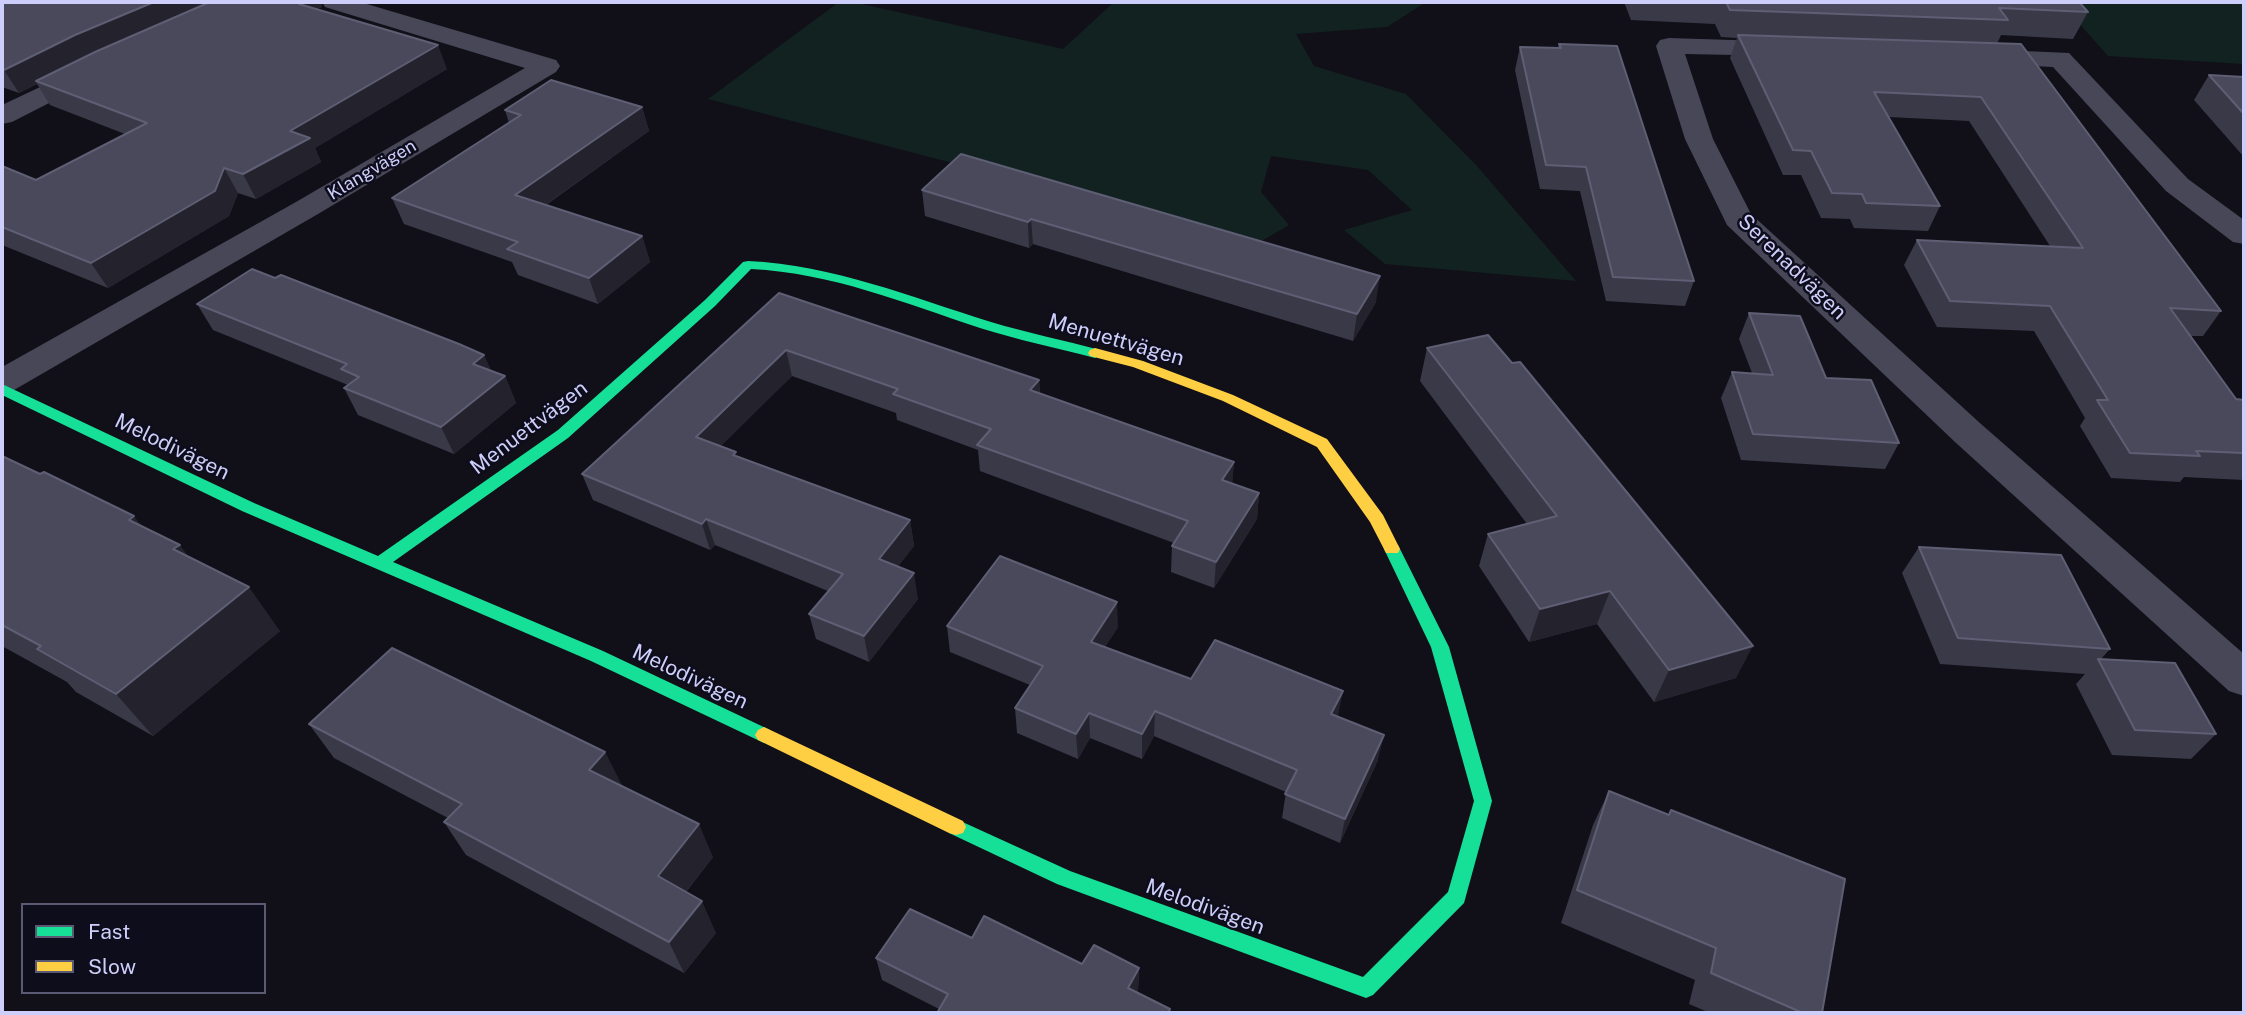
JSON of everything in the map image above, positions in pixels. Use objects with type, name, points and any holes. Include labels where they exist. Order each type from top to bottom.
[{"type":"street","name":"Klangvägen","points":[[2,382],[307,208],[547,66],[334,2]]},
{"type":"street","name":"Serenadvägen","points":[[1818,49],[1669,46],[1699,139],[1738,218],[1968,433],[2244,679]]},
{"type":"street","points":[[1952,55],[2060,59],[2177,186],[2244,235]]},
{"type":"street","points":[[2,116],[111,62]]},
{"type":"street","name":"Menuettvägen","points":[[379,563],[563,434],[710,303],[748,265],[778,265],[853,281],[989,326],[1138,364],[1228,398],[1322,443],[1377,519],[1440,647],[1483,801],[1457,897],[1366,988]]},
{"type":"street","name":"Melodivägen","points":[[2,388],[248,507],[597,656],[1064,878],[1366,988]]},
{"type":"shaded area","points":[[839,2],[853,2],[1063,49],[1114,2],[1426,2],[1387,27],[1296,34],[1314,66],[1406,94],[1477,166],[1576,281],[1385,264],[1344,230],[1412,210],[1368,170],[1271,156],[1261,192],[1289,225],[1258,243],[708,99]]},
{"type":"shaded area","points":[[2060,2],[2244,2],[2244,64],[2108,56]]},
{"type":"building","points":[[2,2],[154,2],[75,35],[4,70]]},
{"type":"building","points":[[210,2],[303,2],[299,4],[438,45],[290,131],[310,138],[243,174],[224,168],[215,191],[91,263],[2,227],[2,166],[36,180],[147,123],[36,81]]},
{"type":"building","points":[[1726,2],[2079,2],[2088,12],[1999,8],[2008,20],[1730,10]]},
{"type":"building","points":[[1738,35],[2021,44],[2221,311],[2170,308],[2236,399],[2244,400],[2244,453],[2196,451],[2200,456],[2130,453],[2097,400],[2108,400],[2050,306],[1950,301],[1917,240],[2083,248],[1981,97],[1874,92],[1940,206],[1866,203],[1862,194],[1832,193],[1811,151],[1793,150]]},
{"type":"building","points":[[1559,44],[1617,46],[1694,281],[1613,277],[1586,167],[1546,165],[1520,47],[1561,48]]},
{"type":"building","points":[[2209,75],[2244,77],[2244,114]]},
{"type":"building","points":[[551,80],[642,107],[515,195],[642,236],[589,278],[507,249],[518,242],[392,198],[521,115],[505,110]]},
{"type":"building","points":[[961,154],[1380,276],[1357,314],[922,190]]},
{"type":"building","points":[[252,269],[275,278],[281,275],[459,344],[484,355],[473,364],[505,376],[441,427],[344,388],[359,377],[341,369],[347,364],[197,304]]},
{"type":"building","points":[[779,293],[1039,380],[1030,390],[1234,462],[1222,480],[1259,493],[1216,562],[1172,546],[1188,521],[977,445],[991,429],[893,394],[898,389],[786,350],[696,437],[736,452],[733,455],[910,520],[879,559],[914,573],[864,636],[809,614],[843,574],[706,519],[702,524],[582,474]]},
{"type":"building","points":[[1749,313],[1800,316],[1826,378],[1871,380],[1899,443],[1753,434],[1732,372],[1773,375]]},
{"type":"building","points":[[1488,335],[1512,363],[1520,362],[1753,646],[1669,670],[1610,591],[1540,609],[1488,534],[1557,516],[1427,348]]},
{"type":"building","points":[[2,456],[40,474],[44,472],[134,516],[129,520],[180,545],[173,549],[249,587],[116,694],[37,649],[41,646],[2,625]]},
{"type":"building","points":[[1919,547],[2061,555],[2110,649],[1958,638]]},
{"type":"building","points":[[1000,556],[1117,602],[1091,642],[1191,679],[1215,640],[1343,691],[1331,714],[1384,735],[1345,819],[1285,794],[1297,770],[1155,711],[1142,734],[1089,713],[1076,734],[1015,708],[1043,666],[947,626]]},
{"type":"building","points":[[392,648],[605,752],[589,770],[699,824],[658,876],[702,901],[669,942],[444,822],[462,804],[309,724]]},
{"type":"building","points":[[2098,659],[2175,663],[2216,734],[2135,730]]},
{"type":"building","points":[[1609,791],[1669,815],[1671,810],[1845,879],[1822,1013],[1803,1013],[1711,973],[1716,948],[1577,890]]},
{"type":"building","points":[[910,909],[972,938],[984,916],[1082,964],[1094,945],[1139,968],[1128,988],[1170,1009],[1168,1013],[937,1013],[948,994],[876,958]]},
{"type":"traffic: fast","points":[[379,563],[563,434],[710,303],[748,265],[839,277],[999,329],[1095,353]]},
{"type":"traffic: fast","points":[[2,389],[248,507],[597,656],[764,735]]},
{"type":"traffic: fast","points":[[956,827],[1064,878],[1366,988],[1457,897],[1483,801],[1440,647],[1392,549]]},
{"type":"traffic: slow","points":[[1095,353],[1138,364],[1228,398],[1322,443],[1377,519],[1392,549]]},
{"type":"traffic: slow","points":[[764,735],[956,827]]}]
